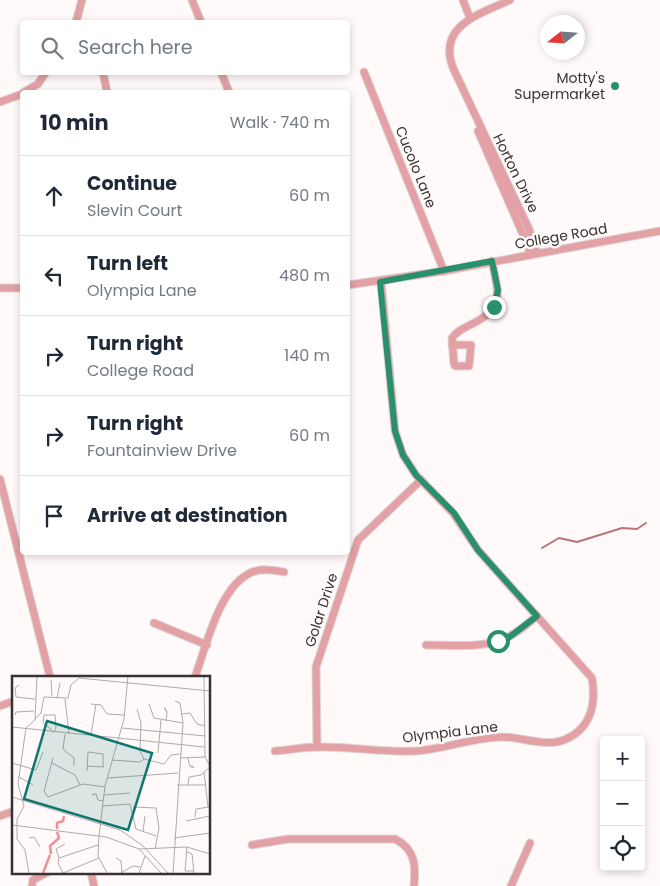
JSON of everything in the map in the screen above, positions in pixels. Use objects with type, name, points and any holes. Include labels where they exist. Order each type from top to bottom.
[{"type":"street","points":[[77,20],[82,0]]},
{"type":"street","points":[[192,0],[200,20]]},
{"type":"street","points":[[463,0],[470,18]]},
{"type":"street","name":"Horton Drive","points":[[510,0],[470,18],[460,25],[452,35],[449,49],[451,64],[469,105],[481,140],[528,246],[533,253]]},
{"type":"street","name":"Cucolo Lane","points":[[364,72],[444,271]]},
{"type":"street","points":[[28,90],[38,84],[44,75]]},
{"type":"street","points":[[103,75],[106,90]]},
{"type":"street","points":[[222,75],[228,90]]},
{"type":"street","points":[[0,102],[20,94]]},
{"type":"street","name":"College Road","points":[[350,285],[380,282],[444,271],[660,231]]},
{"type":"street","points":[[452,344],[452,338],[456,333],[486,317],[494,307],[498,290],[492,261]]},
{"type":"street","name":"Olympia Lane","points":[[276,751],[317,747],[402,752],[433,750],[461,742],[502,737],[554,743],[575,735],[587,722],[594,700],[592,678],[478,550],[454,513],[421,480],[403,455],[395,431],[380,282]]},
{"type":"street","points":[[0,288],[20,288]]},
{"type":"street","points":[[0,479],[4,509],[50,676]]},
{"type":"street","name":"Golar Drive","points":[[317,747],[316,667],[358,540],[421,480]]},
{"type":"street","points":[[195,676],[228,592],[240,580],[258,570],[284,572]]},
{"type":"street","points":[[426,646],[498,641],[508,638],[537,616]]},
{"type":"street","points":[[154,623],[207,644]]},
{"type":"street","points":[[0,706],[12,702]]},
{"type":"street","points":[[0,816],[12,812]]},
{"type":"street","points":[[252,845],[288,839],[395,838],[412,853],[415,864],[414,886]]},
{"type":"street","points":[[511,886],[530,843]]},
{"type":"street","points":[[32,886],[33,880],[44,874]]},
{"type":"waterway","points":[[542,548],[559,538],[577,542],[622,528],[637,529],[646,523]]},
{"type":"place","name":"Motty's Supermarket","points":[[615,86]]},
{"type":"route","points":[[494,307],[498,290],[492,261],[380,282],[395,431],[403,455],[416,475],[454,513],[478,550],[537,616],[519,631],[508,638],[498,641]]}]
